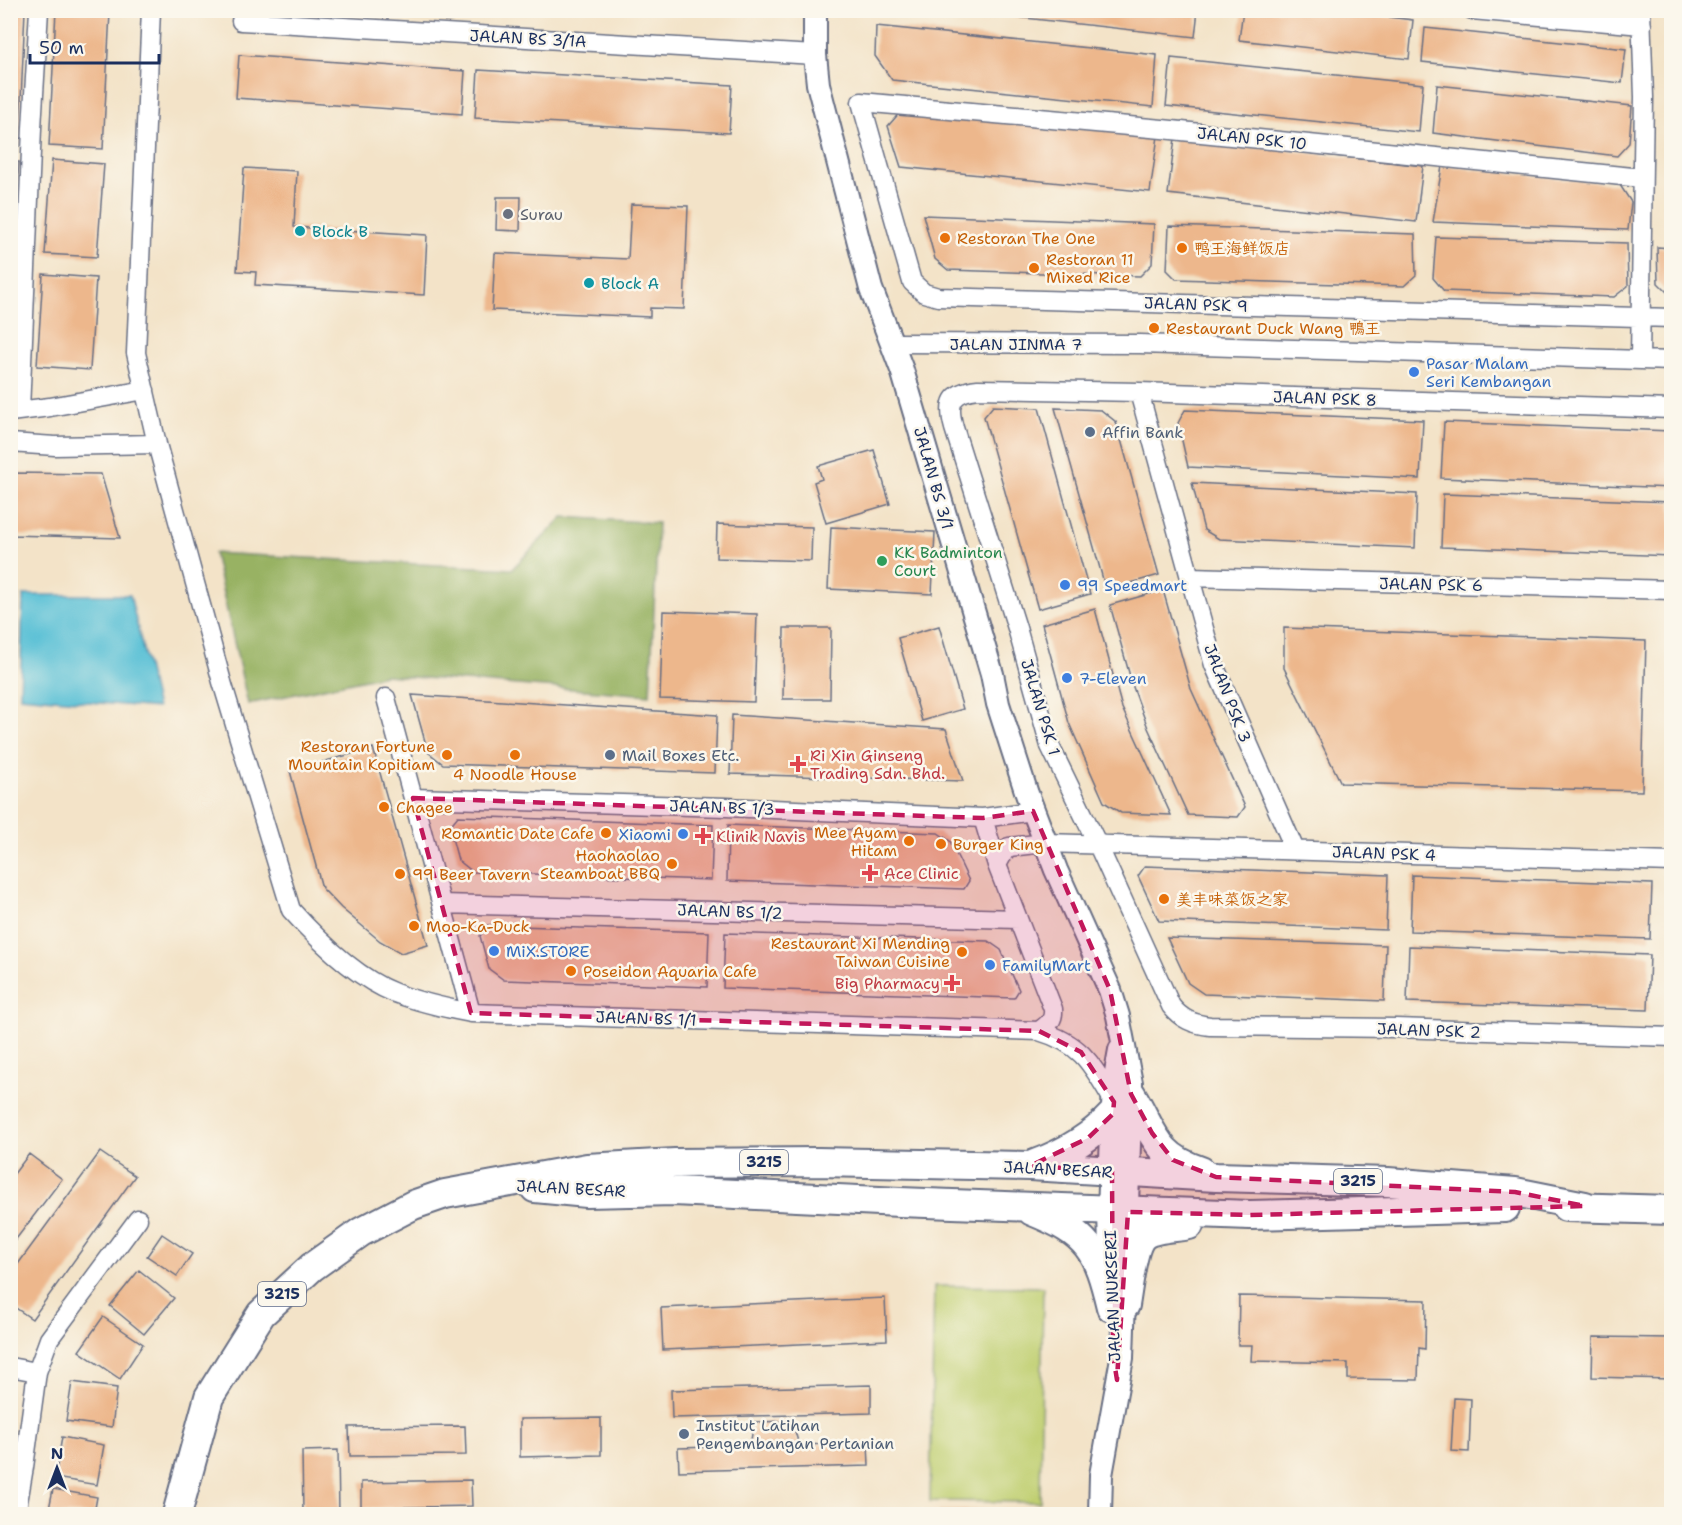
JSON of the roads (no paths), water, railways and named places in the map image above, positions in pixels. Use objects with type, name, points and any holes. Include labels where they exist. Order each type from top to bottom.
[{"type":"main road","points":[[1030,1166],[1054,1157],[1088,1138],[1119,1103],[1143,1114],[1152,1133],[1173,1160],[1216,1177]]},
{"type":"main road","name":"JALAN BESAR","points":[[500,1184],[587,1168],[675,1163],[818,1162],[1030,1166],[1216,1177],[1388,1182],[1515,1192],[1586,1206]]},
{"type":"main road","name":"JALAN BESAR","points":[[500,1184],[587,1193],[674,1191],[1250,1215],[1586,1206],[1671,1210]]},
{"type":"main road","name":"3215","points":[[177,1515],[209,1397],[261,1314],[312,1267],[361,1232],[413,1205],[445,1194],[500,1184]]},
{"type":"main road","points":[[1016,1205],[1060,1222],[1088,1244],[1118,1306]]},
{"type":"main road","points":[[1118,1306],[1137,1244],[1144,1235],[1154,1231],[1250,1215]]},
{"type":"street","points":[[39,10],[15,411],[145,390]]},
{"type":"street","name":"JALAN BS 1/1","points":[[151,10],[135,341],[157,444],[222,682],[291,910],[314,936],[351,968],[393,992],[440,1007],[471,1013],[1039,1031],[1069,1042],[1081,1052],[1119,1103]]},
{"type":"street","name":"JALAN BS 3/1","points":[[815,10],[815,55],[818,84],[871,289],[905,381],[999,704],[1033,811],[1110,990],[1118,1016],[1131,1083],[1119,1103],[1121,1172],[1119,1211]]},
{"type":"street","points":[[1472,10],[1641,18],[1644,97],[1640,359]]},
{"type":"street","name":"JALAN BS 3/1A","points":[[240,21],[815,55]]},
{"type":"street","name":"JALAN PSK 10","points":[[861,102],[1162,129],[1642,178]]},
{"type":"street","name":"JALAN PSK 9","points":[[861,102],[912,282],[924,293],[938,297],[1671,318]]},
{"type":"street","name":"JALAN JINMA 7","points":[[892,343],[1140,344],[1671,361]]},
{"type":"street","name":"JALAN PSK 8","points":[[978,389],[1671,409]]},
{"type":"street","name":"JALAN PSK 1","points":[[978,389],[959,393],[953,399],[951,412],[954,428],[1017,628],[1050,746],[1171,1006],[1178,1015],[1188,1021]]},
{"type":"street","name":"JALAN PSK 3","points":[[1139,392],[1214,665],[1295,850]]},
{"type":"street","points":[[10,443],[55,447],[157,444]]},
{"type":"street","name":"JALAN PSK 6","points":[[1190,577],[1671,590]]},
{"type":"street","points":[[386,698],[471,1013]]},
{"type":"street","name":"JALAN BS 1/3","points":[[413,798],[726,807],[983,818],[1033,811]]},
{"type":"street","points":[[983,818],[997,865],[1053,1009],[1054,1016],[1050,1023],[1039,1031]]},
{"type":"street","name":"JALAN PSK 4","points":[[997,865],[1009,848],[1045,843],[1671,862]]},
{"type":"street","name":"JALAN BS 1/2","points":[[442,904],[1018,920]]},
{"type":"street","name":"JALAN PSK 2","points":[[1188,1021],[1210,1026],[1396,1028],[1671,1037]]},
{"type":"street","name":"JALAN NURSERI","points":[[1101,1515],[1101,1475],[1122,1358],[1118,1306],[1119,1211]]},
{"type":"street","points":[[16,1515],[37,1372],[49,1339],[138,1219]]},
{"type":"street","points":[[10,1367],[37,1372]]},
{"type":"water","points":[[23,595],[130,595],[157,708],[20,696]]},
{"type":"place","name":"Surau","points":[[508,214]]},
{"type":"place","name":"Block B","points":[[300,231]]},
{"type":"place","name":"Restoran The One","points":[[945,238]]},
{"type":"place","name":"鸭王海鲜饭店","points":[[1182,248]]},
{"type":"place","name":"Restoran 11 Mixed Rice","points":[[1034,268]]},
{"type":"place","name":"Block A","points":[[589,283]]},
{"type":"place","name":"Restaurant Duck Wang 鴨王","points":[[1154,328]]},
{"type":"place","name":"Pasar Malam Seri Kembangan","points":[[1414,372]]},
{"type":"place","name":"Affin Bank","points":[[1090,432]]},
{"type":"place","name":"KK Badminton Court","points":[[882,561]]},
{"type":"place","name":"99 Speedmart","points":[[1065,585]]},
{"type":"place","name":"7-Eleven","points":[[1067,678]]},
{"type":"place","name":"Restoran Fortune Mountain Kopitiam","points":[[447,755]]},
{"type":"place","name":"4 Noodle House","points":[[515,755]]},
{"type":"place","name":"Mail Boxes Etc.","points":[[610,755]]},
{"type":"place","name":"Ri Xin Ginseng Trading Sdn. Bhd.","points":[[798,764]]},
{"type":"place","name":"Chagee","points":[[384,807]]},
{"type":"place","name":"Romantic Date Cafe","points":[[606,833]]},
{"type":"place","name":"Xiaomi","points":[[683,834]]},
{"type":"place","name":"Klinik Navis","points":[[703,836]]},
{"type":"place","name":"Mee Ayam Hitam","points":[[909,841]]},
{"type":"place","name":"Burger King","points":[[941,844]]},
{"type":"place","name":"Haohaolao Steamboat BBQ","points":[[672,864]]},
{"type":"place","name":"Ace Clinic","points":[[870,873]]},
{"type":"place","name":"99 Beer Tavern","points":[[400,874]]},
{"type":"place","name":"美丰味菜饭之家","points":[[1164,899]]},
{"type":"place","name":"Moo-Ka-Duck","points":[[414,926]]},
{"type":"place","name":"MiX.STORE","points":[[494,951]]},
{"type":"place","name":"Restaurant Xi Mending Taiwan Cuisine","points":[[962,952]]},
{"type":"place","name":"FamilyMart","points":[[990,965]]},
{"type":"place","name":"Poseidon Aquaria Cafe","points":[[571,971]]},
{"type":"place","name":"Big Pharmacy","points":[[952,983]]},
{"type":"place","name":"Institut Latihan Pengembangan Pertanian","points":[[684,1434]]}]
